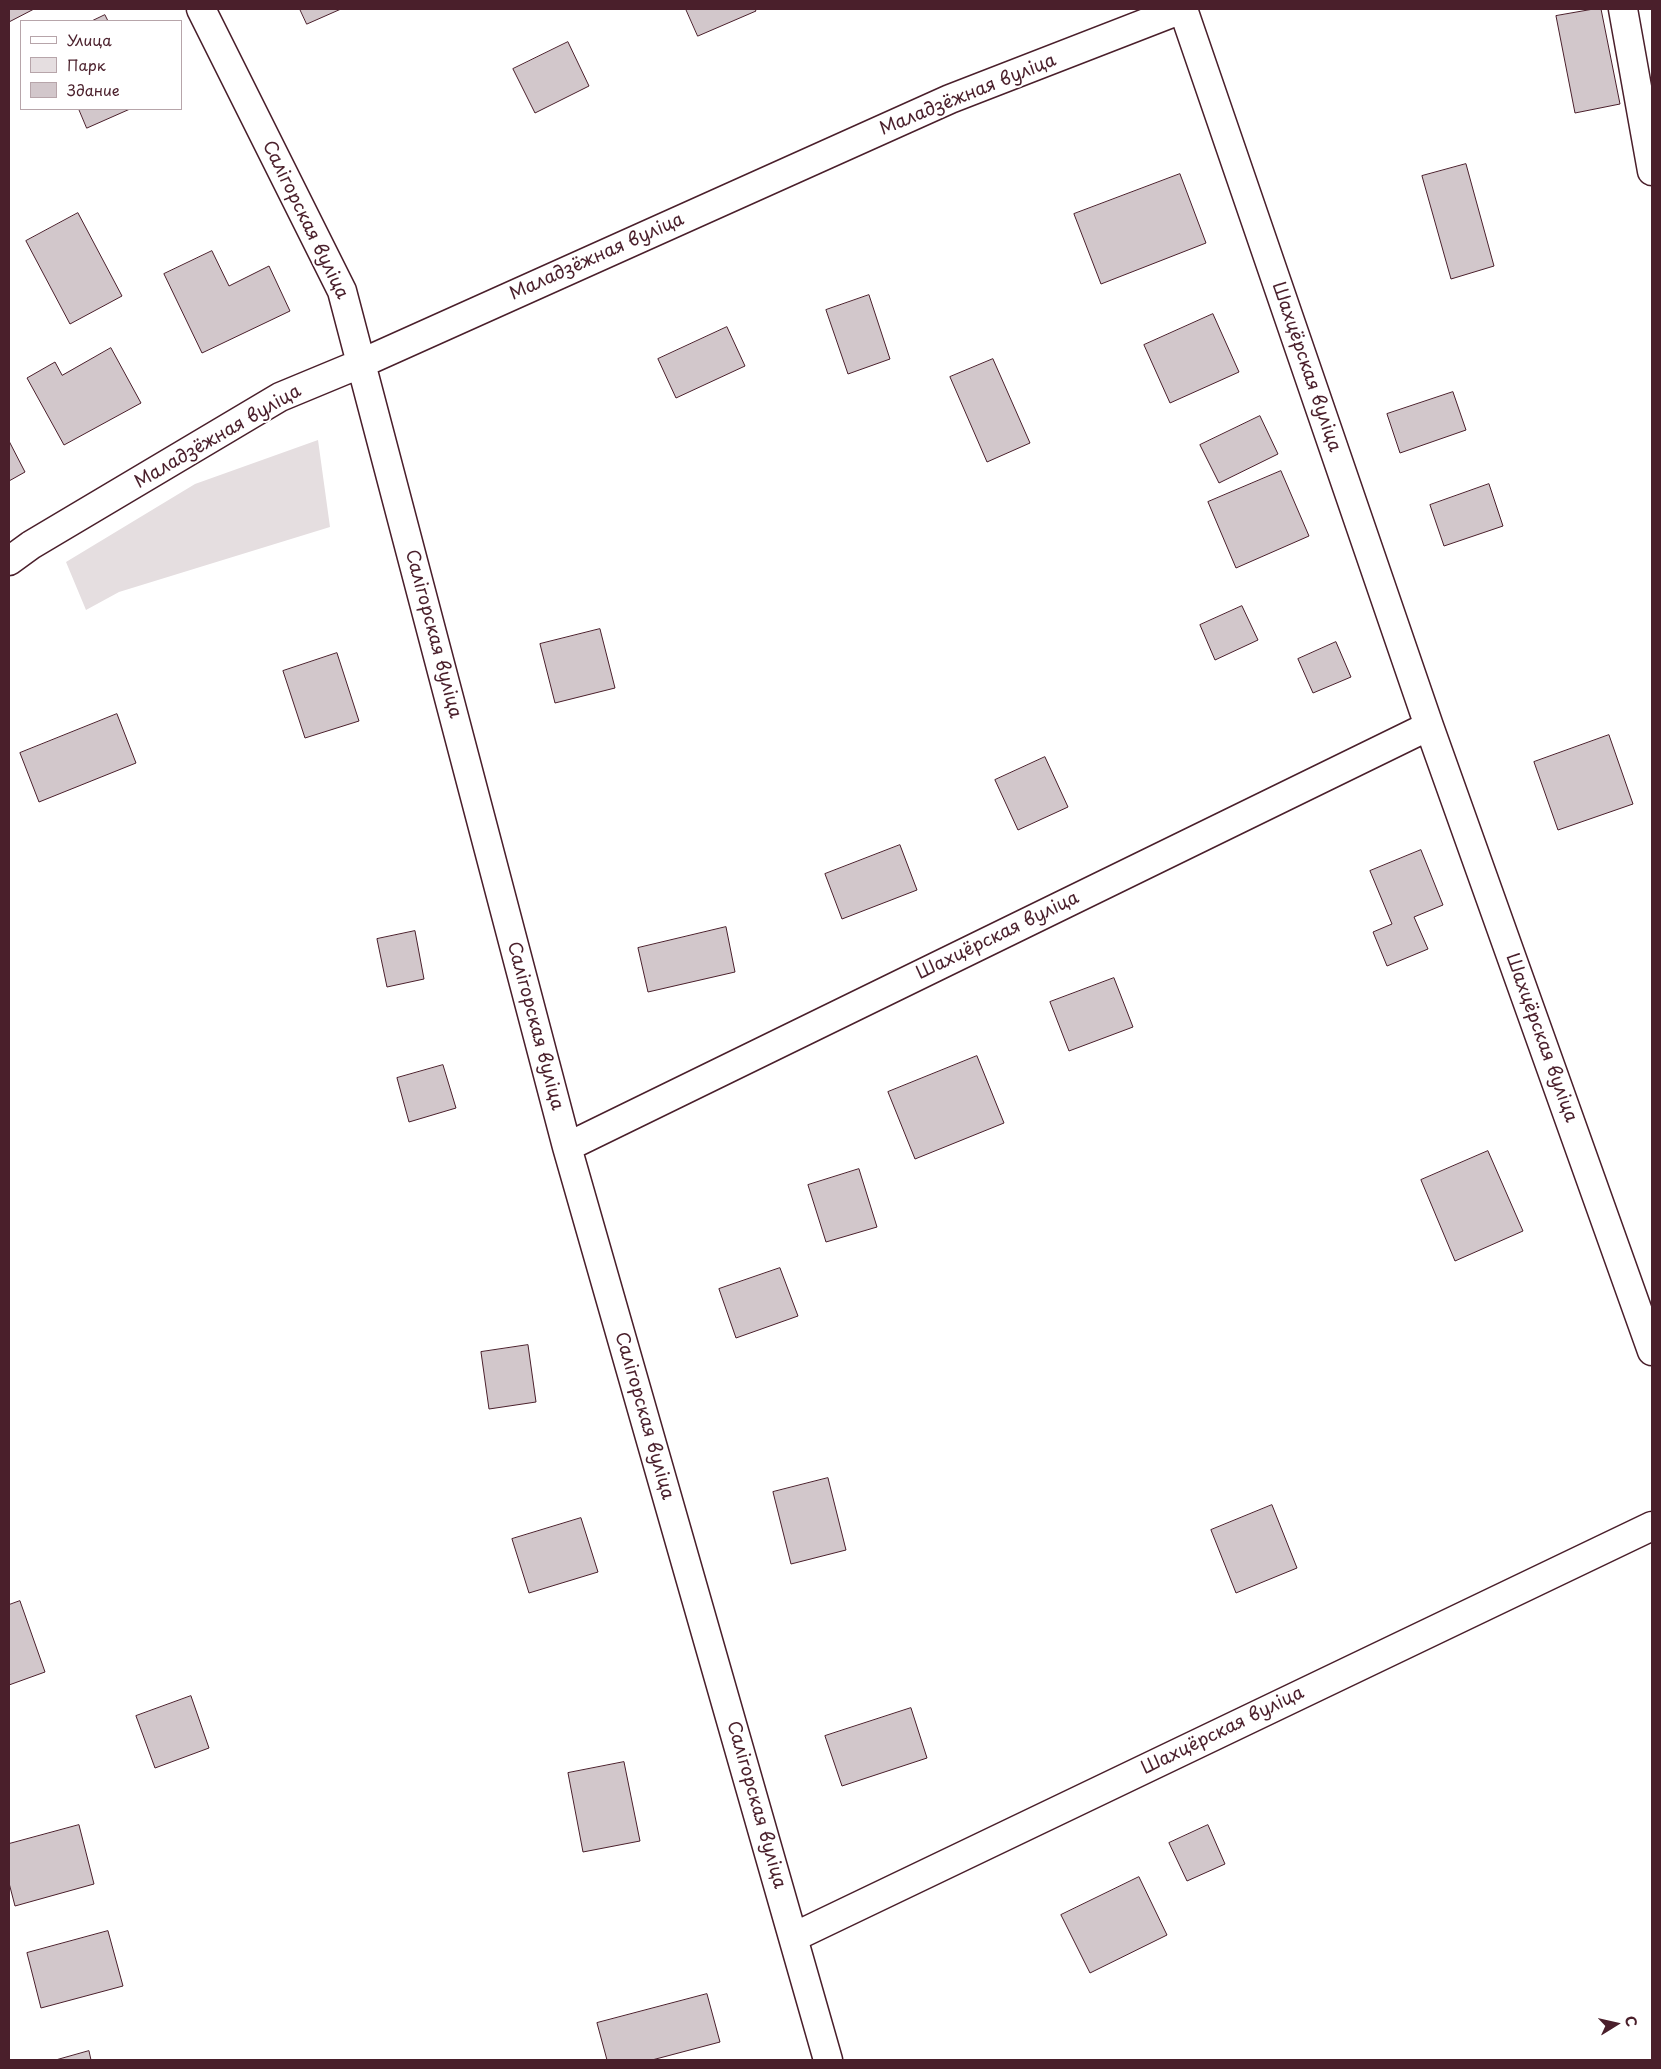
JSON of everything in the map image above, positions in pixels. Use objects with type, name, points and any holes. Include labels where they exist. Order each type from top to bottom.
[{"type":"street","name":"Салігорская вуліца","points":[[201,9],[342,291],[567,1147],[828,2060]]},
{"type":"street","name":"Маладзёжная вуліца","points":[[9,561],[31,545],[280,397],[362,363],[950,99],[1183,9]]},
{"type":"street","name":"Шахцёрская вуліца","points":[[1183,9],[1429,726],[1652,1351]]},
{"type":"street","points":[[1623,9],[1652,170]]},
{"type":"street","name":"Шахцёрская вуліца","points":[[567,1147],[1429,726]]},
{"type":"street","name":"Шахцёрская вуліца","points":[[794,1937],[1652,1526]]},
{"type":"green space","points":[[318,440],[330,527],[119,592],[86,610],[66,562],[195,484]]},
{"type":"building","points":[[9,9],[34,9],[9,22]]},
{"type":"building","points":[[300,9],[341,9],[307,24]]},
{"type":"building","points":[[686,9],[755,9],[756,11],[698,36]]},
{"type":"building","points":[[1601,9],[1620,104],[1575,113],[1556,16]]},
{"type":"building","points":[[105,15],[108,20],[94,20]]},
{"type":"building","points":[[568,42],[589,86],[535,113],[513,69]]},
{"type":"building","points":[[79,110],[128,110],[87,128]]},
{"type":"building","points":[[1466,164],[1494,266],[1451,279],[1422,176]]},
{"type":"building","points":[[1180,174],[1206,243],[1101,284],[1074,214]]},
{"type":"building","points":[[78,213],[122,296],[70,324],[26,241]]},
{"type":"building","points":[[212,251],[229,286],[269,266],[290,311],[202,353],[164,274]]},
{"type":"building","points":[[869,295],[890,359],[848,374],[826,310]]},
{"type":"building","points":[[1213,314],[1239,372],[1170,403],[1144,345]]},
{"type":"building","points":[[727,327],[745,366],[676,398],[658,359]]},
{"type":"building","points":[[111,348],[141,403],[64,445],[27,378],[55,362],[62,375]]},
{"type":"building","points":[[993,359],[1030,443],[987,462],[950,377]]},
{"type":"building","points":[[1453,392],[1466,430],[1400,453],[1387,414]]},
{"type":"building","points":[[1260,416],[1278,454],[1219,483],[1200,445]]},
{"type":"building","points":[[9,441],[25,472],[9,481]]},
{"type":"building","points":[[1281,471],[1309,536],[1236,568],[1208,502]]},
{"type":"building","points":[[1489,484],[1503,526],[1444,546],[1430,505]]},
{"type":"building","points":[[1242,606],[1258,640],[1215,660],[1200,625]]},
{"type":"building","points":[[600,629],[615,688],[555,703],[540,644]]},
{"type":"building","points":[[1336,642],[1351,677],[1313,693],[1298,659]]},
{"type":"building","points":[[337,653],[359,721],[305,738],[283,671]]},
{"type":"building","points":[[117,714],[136,763],[39,802],[20,753]]},
{"type":"building","points":[[1609,735],[1633,804],[1558,830],[1534,762]]},
{"type":"building","points":[[1045,757],[1068,807],[1018,830],[995,780]]},
{"type":"building","points":[[900,845],[917,890],[842,919],[825,874]]},
{"type":"building","points":[[1421,850],[1443,905],[1414,917],[1428,949],[1387,966],[1373,932],[1392,924],[1370,871]]},
{"type":"building","points":[[726,927],[735,972],[648,992],[638,948]]},
{"type":"building","points":[[415,931],[424,979],[387,987],[377,939]]},
{"type":"building","points":[[1114,978],[1133,1027],[1069,1051],[1050,1002]]},
{"type":"building","points":[[977,1056],[1004,1123],[915,1159],[888,1092]]},
{"type":"building","points":[[443,1065],[456,1108],[409,1122],[397,1078]]},
{"type":"building","points":[[1488,1151],[1523,1231],[1455,1261],[1421,1180]]},
{"type":"building","points":[[859,1169],[877,1227],[826,1242],[808,1185]]},
{"type":"building","points":[[780,1268],[798,1316],[736,1338],[719,1289]]},
{"type":"building","points":[[528,1345],[536,1402],[489,1409],[481,1352]]},
{"type":"building","points":[[828,1478],[846,1550],[791,1564],[773,1492]]},
{"type":"building","points":[[1272,1505],[1297,1568],[1236,1593],[1211,1530]]},
{"type":"building","points":[[581,1518],[598,1572],[529,1593],[512,1539]]},
{"type":"building","points":[[20,1601],[45,1672],[9,1685],[9,1605]]},
{"type":"building","points":[[191,1696],[209,1748],[155,1768],[136,1716]]},
{"type":"building","points":[[911,1708],[927,1758],[842,1786],[825,1736]]},
{"type":"building","points":[[624,1762],[640,1841],[583,1852],[568,1773]]},
{"type":"building","points":[[79,1825],[94,1884],[15,1906],[9,1883],[9,1844]]},
{"type":"building","points":[[1208,1825],[1225,1864],[1187,1881],[1169,1843]]},
{"type":"building","points":[[1139,1877],[1167,1935],[1090,1973],[1061,1915]]},
{"type":"building","points":[[108,1931],[123,1986],[41,2008],[27,1953]]},
{"type":"building","points":[[707,1994],[720,2042],[652,2060],[607,2060],[597,2023]]},
{"type":"building","points":[[89,2051],[91,2060],[56,2060]]}]
